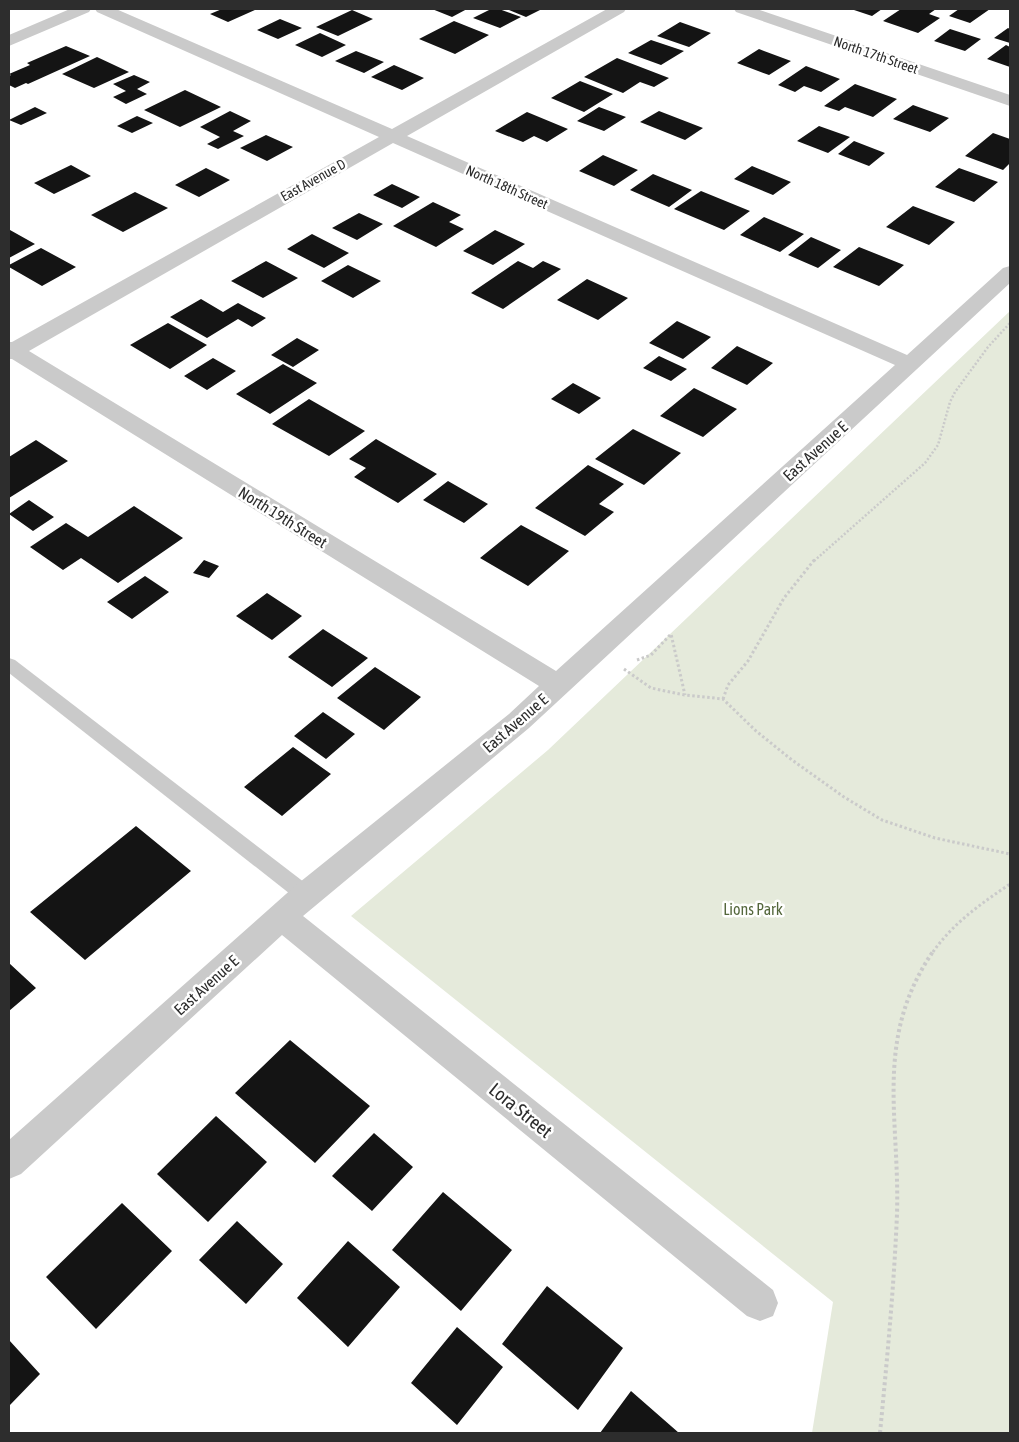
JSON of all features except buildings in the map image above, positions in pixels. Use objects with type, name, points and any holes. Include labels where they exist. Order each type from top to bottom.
[{"type":"street","points":[[9,41],[83,9]]},
{"type":"street","name":"North 18th Street","points":[[103,9],[910,364]]},
{"type":"street","name":"East Avenue D","points":[[10,350],[618,9]]},
{"type":"street","name":"North 17th Street","points":[[742,9],[1010,101]]},
{"type":"street","name":"East Avenue E","points":[[9,1162],[294,906],[482,752],[558,685],[1010,272]]},
{"type":"street","name":"North 19th Street","points":[[10,350],[558,685]]},
{"type":"street","name":"Lora Street","points":[[294,906],[760,1304]]},
{"type":"lane","points":[[9,664],[294,906]]},
{"type":"path","points":[[724,699],[728,685],[748,661],[784,598],[806,570],[818,556],[933,454],[938,445],[950,402],[955,392],[988,347],[1010,323]]},
{"type":"path","points":[[636,661],[651,654],[671,634],[685,695]]},
{"type":"path","points":[[628,664],[621,667],[652,688],[685,695],[724,699],[739,717],[794,761],[841,795],[890,824],[912,832],[1010,854]]},
{"type":"path","points":[[880,1433],[896,1241],[898,1191],[893,1088],[894,1047],[900,1015],[910,988],[924,963],[943,936],[968,913],[1010,884]]},
{"type":"green space","name":"Lions Park","points":[[1010,311],[1010,1433],[812,1433],[833,1302],[351,916],[548,750]]}]
